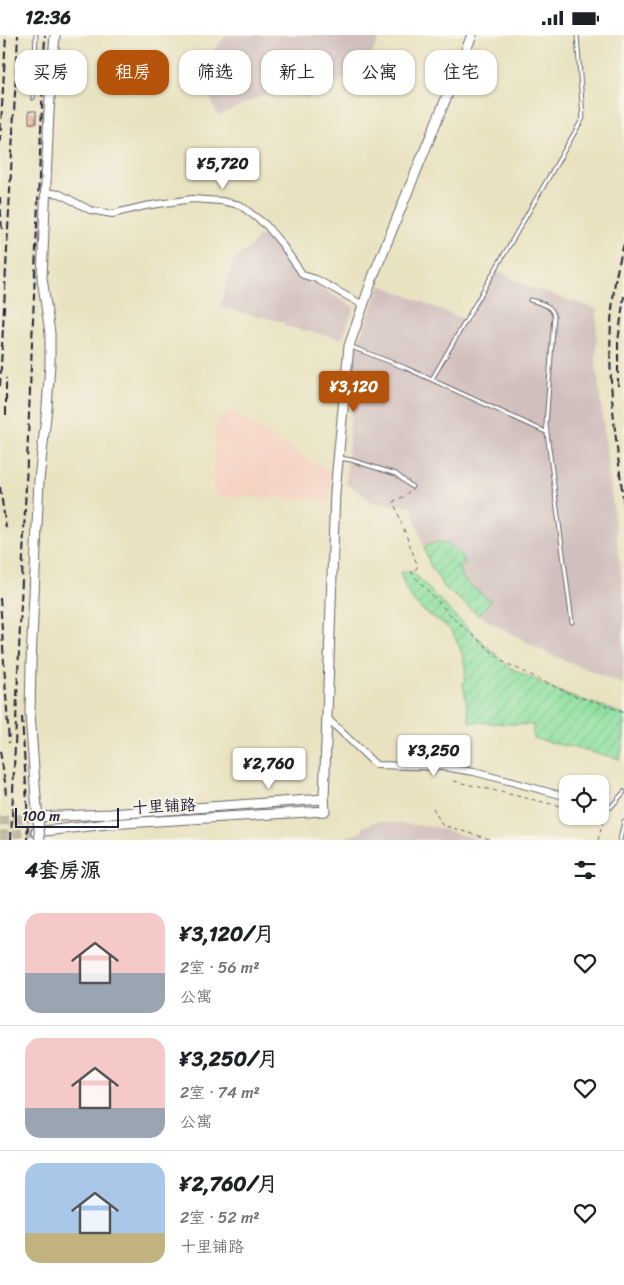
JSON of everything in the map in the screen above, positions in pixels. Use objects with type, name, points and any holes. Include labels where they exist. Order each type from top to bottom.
[{"type":"street","points":[[38,836],[30,713],[36,529],[50,364],[50,333],[42,278],[49,111],[55,35]]},
{"type":"street","points":[[324,799],[335,493],[349,345],[405,197],[472,35]]},
{"type":"street","points":[[45,192],[60,195],[90,210],[112,214],[145,206],[192,199],[221,201],[240,205],[266,225],[303,275],[316,279],[363,305]]},
{"type":"street","points":[[327,717],[376,765],[443,767],[474,772],[559,795]]},
{"type":"street","name":"十里铺路","points":[[35,817],[110,814],[324,799],[325,811],[108,824],[38,836]]},
{"type":"street","points":[[215,806],[215,817]]},
{"type":"lane","points":[[33,97],[36,35]]},
{"type":"lane","points":[[432,379],[583,118],[577,35]]},
{"type":"lane","points":[[530,300],[549,306],[553,310],[554,316],[546,432],[572,622]]},
{"type":"lane","points":[[349,345],[432,379],[546,432]]},
{"type":"lane","points":[[338,458],[351,460],[396,474],[412,487]]},
{"type":"lane","points":[[609,807],[624,792]]},
{"type":"lane","points":[[620,840],[624,821]]},
{"type":"path","points":[[412,487],[405,496],[394,501],[394,503],[417,564],[417,568],[412,572],[455,620],[504,662],[572,695],[603,704],[624,713]]},
{"type":"path","points":[[454,781],[559,806]]},
{"type":"path","points":[[433,809],[442,825],[493,840]]},
{"type":"path","points":[[598,840],[602,825]]},
{"type":"shaded area","points":[[226,35],[383,35],[374,50],[343,50],[343,79],[333,84],[333,50],[261,50],[261,95],[263,95],[218,116],[209,95],[251,95],[251,50],[214,50]]},
{"type":"shaded area","points":[[300,95],[313,95],[306,99]]},
{"type":"shaded area","points":[[267,235],[303,278],[354,307],[342,339],[284,326],[285,322],[220,308],[232,261],[249,248],[258,237]]},
{"type":"shaded area","points":[[497,270],[531,288],[597,309],[596,363],[624,599],[623,684],[549,654],[478,615],[491,601],[464,580],[458,568],[428,545],[424,547],[411,506],[375,503],[346,483],[355,351],[381,285],[468,321]]},
{"type":"shaded area","points":[[227,409],[330,473],[329,500],[216,496],[213,487],[215,427]]},
{"type":"shaded area","points":[[378,821],[434,827],[478,840],[338,840],[363,831],[363,827]]},
{"type":"green space","points":[[436,542],[450,545],[457,550],[465,563],[458,568],[464,580],[491,601],[478,615],[444,587],[430,565],[424,547]]},
{"type":"green space","points":[[411,570],[457,618],[509,667],[569,696],[624,715],[624,736],[620,759],[533,738],[533,725],[470,722],[463,684],[465,678],[464,663],[459,646],[447,627],[423,611],[410,597],[400,573]]},
{"type":"building","points":[[29,111],[36,111],[36,123],[29,123]]},
{"type":"tunnel","points":[[0,821],[35,817]]},
{"type":"tunnel","points":[[0,835],[36,832]]},
{"type":"railway","points":[[0,143],[6,35]]},
{"type":"railway","points":[[0,386],[18,35]]},
{"type":"railway","points":[[11,840],[45,35]]},
{"type":"railway","points":[[0,197],[2,233]]},
{"type":"railway","points":[[624,244],[614,286],[610,352],[612,403],[624,506]]},
{"type":"railway","points":[[618,386],[618,342],[624,296]]},
{"type":"railway","points":[[6,378],[6,415]]},
{"type":"railway","points":[[0,487],[6,528]]},
{"type":"railway","points":[[0,598],[9,743]]},
{"type":"railway","points":[[22,717],[28,821],[27,840]]},
{"type":"railway","points":[[0,751],[6,798]]}]
